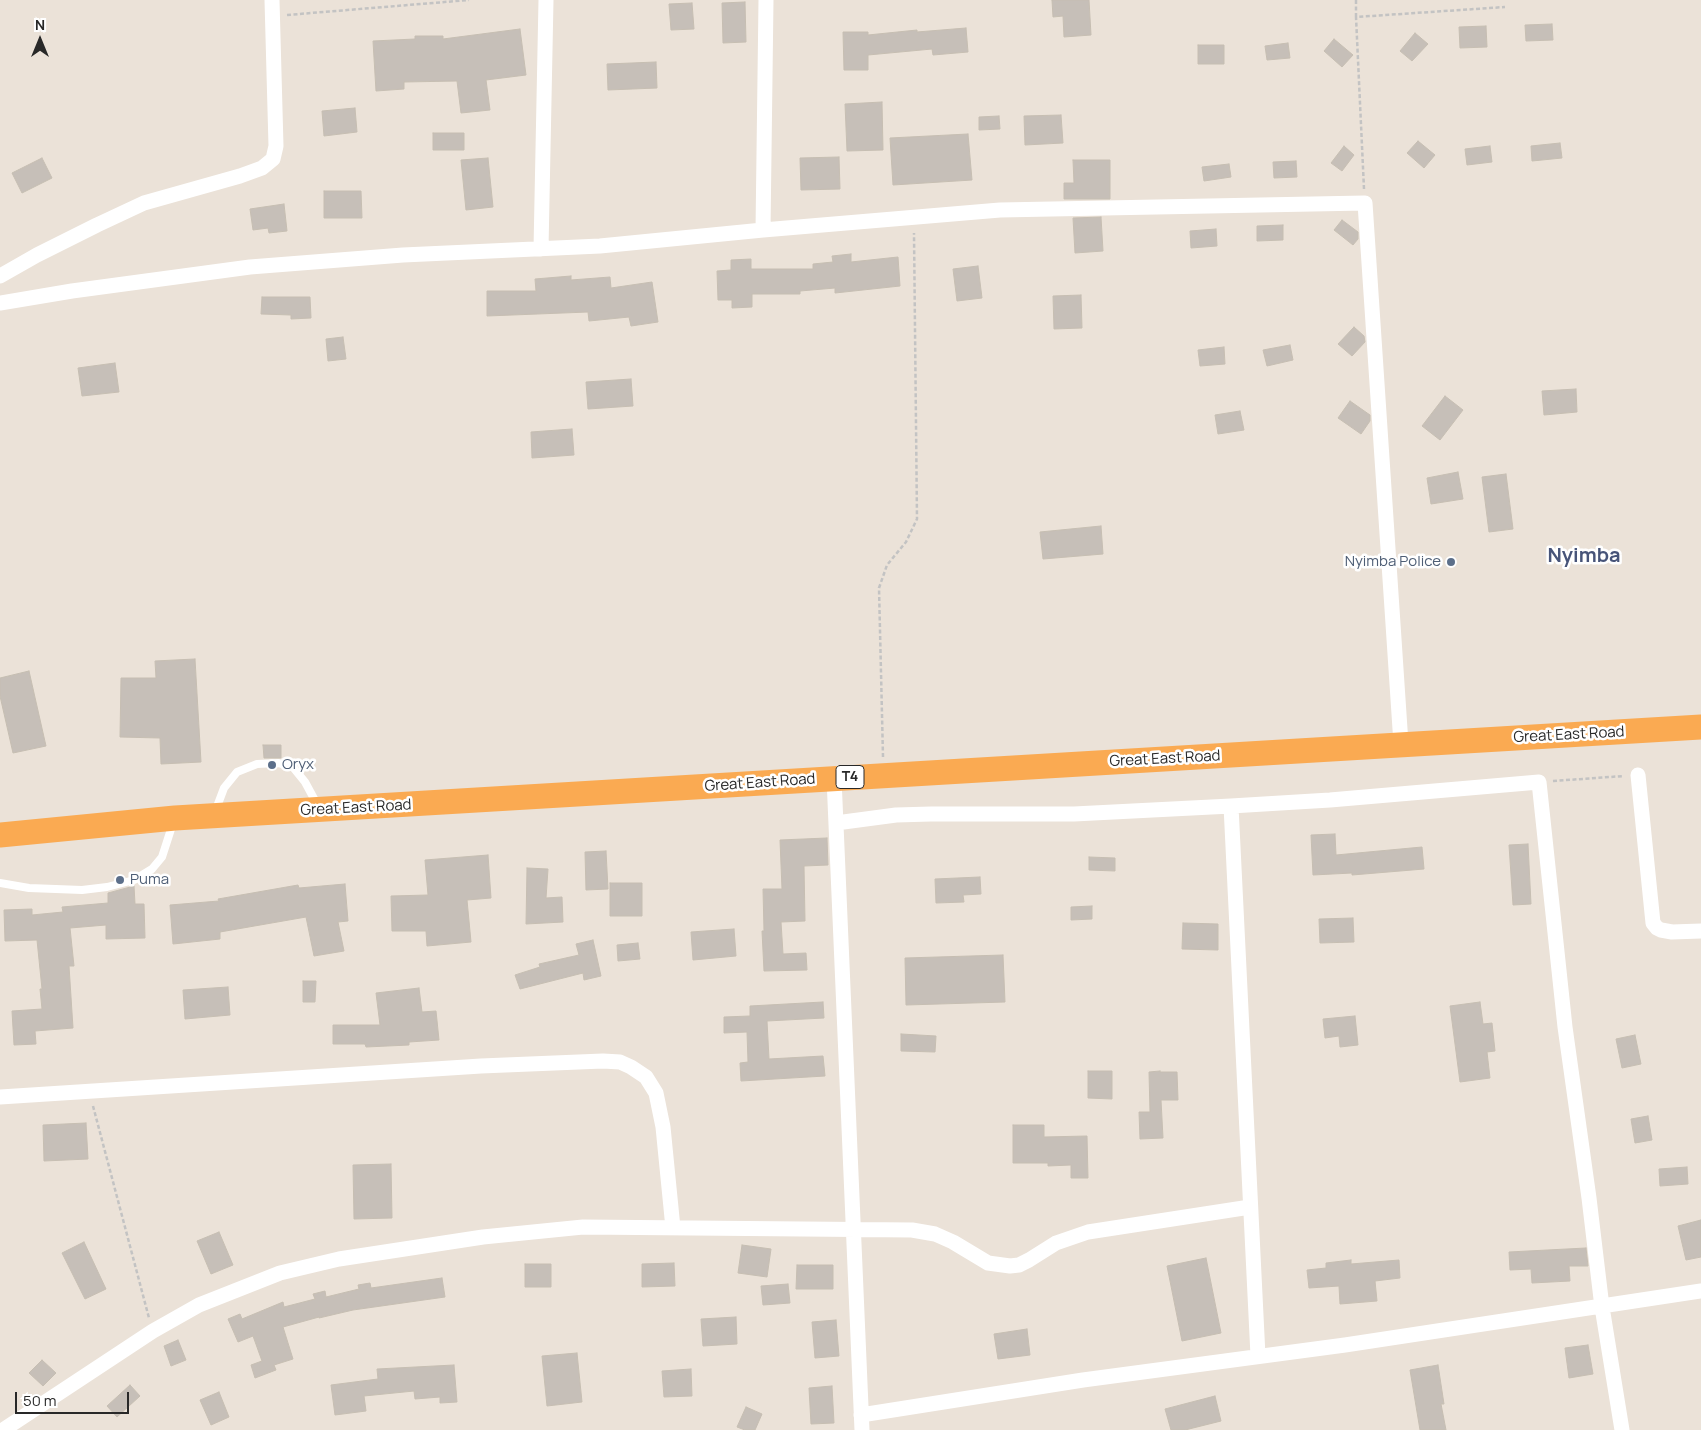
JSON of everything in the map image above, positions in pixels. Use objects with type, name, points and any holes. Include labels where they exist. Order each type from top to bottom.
[{"type":"highway","name":"Great East Road","points":[[0,835],[174,818],[1701,727]]},
{"type":"street","points":[[0,276],[62,242],[144,203],[248,173],[262,168],[273,159],[276,146],[272,0]]},
{"type":"street","points":[[541,249],[546,0]]},
{"type":"street","points":[[763,230],[766,0]]},
{"type":"street","points":[[0,303],[250,266],[403,255],[600,246],[1000,210],[1365,203],[1401,744]]},
{"type":"street","points":[[1638,775],[1653,923],[1661,930],[1701,931]]},
{"type":"street","points":[[834,778],[862,1423],[1083,1380],[1602,1307],[1701,1291]]},
{"type":"street","points":[[836,823],[931,814],[1074,814],[1231,806],[1330,800],[1539,782],[1565,1028],[1588,1189],[1602,1307],[1622,1430]]},
{"type":"street","points":[[1231,806],[1258,1356]]},
{"type":"street","points":[[0,1097],[472,1066],[620,1062],[646,1077],[656,1093],[662,1127],[672,1228]]},
{"type":"street","points":[[3,1430],[153,1331],[199,1305],[271,1276],[339,1259],[483,1237],[583,1227],[912,1230],[935,1234],[953,1242],[988,1263],[1010,1266],[1019,1265],[1029,1260],[1056,1243],[1088,1232],[1250,1207]]},
{"type":"lane","points":[[213,816],[224,788],[237,772],[257,764],[278,762],[292,766],[305,782],[319,810]]},
{"type":"lane","points":[[0,883],[29,888],[82,890],[107,887],[134,880],[152,869],[162,857],[174,818]]},
{"type":"path","points":[[273,16],[469,0]]},
{"type":"path","points":[[1356,0],[1365,203]]},
{"type":"path","points":[[1356,17],[1505,7]]},
{"type":"path","points":[[883,776],[879,588],[887,565],[906,542],[917,519],[914,218]]},
{"type":"path","points":[[1539,782],[1638,775]]},
{"type":"path","points":[[89,1092],[153,1331]]},
{"type":"building","points":[[1052,0],[1089,0],[1091,35],[1064,37],[1063,16],[1053,17]]},
{"type":"building","points":[[745,2],[746,42],[723,43],[722,3]]},
{"type":"building","points":[[692,3],[694,29],[671,30],[669,4]]},
{"type":"building","points":[[1552,24],[1553,40],[1526,41],[1525,25]]},
{"type":"building","points":[[1486,26],[1487,47],[1460,48],[1459,27]]},
{"type":"building","points":[[966,28],[968,52],[933,55],[932,49],[868,55],[868,70],[844,70],[843,32],[868,32],[868,35]]},
{"type":"building","points":[[520,29],[526,75],[486,80],[490,110],[461,113],[457,81],[404,82],[404,89],[376,91],[373,41],[415,39],[415,36],[443,36],[443,39]]},
{"type":"building","points":[[1415,33],[1428,44],[1412,61],[1400,51]]},
{"type":"building","points":[[1334,39],[1353,55],[1342,67],[1324,51]]},
{"type":"building","points":[[1288,43],[1290,58],[1267,60],[1265,46]]},
{"type":"building","points":[[1198,45],[1224,45],[1224,64],[1198,64]]},
{"type":"building","points":[[656,62],[657,88],[608,90],[607,64]]},
{"type":"building","points":[[882,102],[883,150],[847,151],[845,104]]},
{"type":"building","points":[[355,108],[357,132],[324,136],[322,111]]},
{"type":"building","points":[[1061,115],[1063,143],[1025,145],[1024,116]]},
{"type":"building","points":[[999,116],[1000,129],[979,130],[979,117]]},
{"type":"building","points":[[433,133],[464,133],[464,150],[433,150]]},
{"type":"building","points":[[968,134],[972,180],[893,185],[890,138]]},
{"type":"building","points":[[1418,141],[1435,155],[1424,168],[1407,153]]},
{"type":"building","points":[[1560,143],[1562,158],[1532,161],[1531,146]]},
{"type":"building","points":[[1344,146],[1354,155],[1342,171],[1331,163]]},
{"type":"building","points":[[1490,146],[1492,162],[1467,165],[1465,149]]},
{"type":"building","points":[[839,157],[840,189],[801,190],[800,158]]},
{"type":"building","points":[[42,158],[52,178],[22,193],[12,173]]},
{"type":"building","points":[[488,158],[493,207],[466,210],[461,160]]},
{"type":"building","points":[[1073,160],[1110,160],[1110,199],[1064,199],[1064,183],[1074,183]]},
{"type":"building","points":[[1296,161],[1297,177],[1274,178],[1273,162]]},
{"type":"building","points":[[1229,164],[1231,177],[1204,181],[1202,167]]},
{"type":"building","points":[[324,191],[361,191],[362,218],[324,218]]},
{"type":"building","points":[[284,204],[287,231],[269,233],[268,228],[253,230],[250,209]]},
{"type":"building","points":[[1101,217],[1103,251],[1075,253],[1073,218]]},
{"type":"building","points":[[1342,220],[1358,232],[1358,239],[1353,245],[1334,230]]},
{"type":"building","points":[[1283,225],[1283,240],[1257,241],[1257,226]]},
{"type":"building","points":[[1216,229],[1217,246],[1191,248],[1190,231]]},
{"type":"building","points":[[851,254],[851,262],[898,257],[900,286],[835,293],[835,288],[800,291],[800,294],[752,294],[752,307],[732,308],[732,300],[718,300],[717,271],[731,270],[731,260],[751,259],[751,269],[813,269],[813,264],[833,262],[832,256]]},
{"type":"building","points":[[978,266],[982,298],[957,301],[953,269]]},
{"type":"building","points":[[571,276],[571,280],[610,277],[611,288],[652,282],[658,322],[631,326],[629,317],[589,321],[588,312],[487,316],[487,291],[536,291],[535,279]]},
{"type":"building","points":[[1081,295],[1082,328],[1054,329],[1053,296]]},
{"type":"building","points":[[262,297],[310,297],[311,318],[291,319],[291,315],[261,314]]},
{"type":"building","points":[[1354,327],[1364,336],[1365,342],[1352,356],[1338,344]]},
{"type":"building","points":[[343,337],[346,359],[328,361],[326,339]]},
{"type":"building","points":[[1290,345],[1293,360],[1267,366],[1263,350]]},
{"type":"building","points":[[1224,347],[1225,364],[1200,366],[1198,350]]},
{"type":"building","points":[[115,363],[119,392],[82,396],[78,368]]},
{"type":"building","points":[[631,379],[633,406],[588,409],[586,382]]},
{"type":"building","points":[[1576,389],[1577,412],[1544,415],[1542,391]]},
{"type":"building","points":[[1445,396],[1463,410],[1440,440],[1422,426]]},
{"type":"building","points":[[1350,401],[1370,415],[1370,421],[1361,434],[1338,418]]},
{"type":"building","points":[[1240,411],[1244,430],[1218,434],[1215,415]]},
{"type":"building","points":[[572,429],[574,455],[532,458],[531,432]]},
{"type":"building","points":[[1458,472],[1463,499],[1431,504],[1427,478]]},
{"type":"building","points":[[1506,474],[1513,529],[1489,532],[1482,477]]},
{"type":"building","points":[[1101,526],[1103,554],[1043,559],[1040,532]]},
{"type":"building","points":[[195,659],[201,762],[161,764],[160,738],[120,737],[121,678],[156,678],[155,661]]},
{"type":"building","points":[[29,671],[46,746],[13,753],[0,696],[0,678]]},
{"type":"building","points":[[263,745],[281,745],[281,758],[264,758]]},
{"type":"building","points":[[1335,834],[1336,855],[1422,847],[1424,869],[1352,875],[1352,873],[1313,875],[1311,835]]},
{"type":"building","points":[[827,838],[828,865],[804,866],[805,921],[781,922],[783,954],[806,953],[807,970],[764,971],[762,931],[764,931],[763,889],[782,889],[780,840]]},
{"type":"building","points":[[1528,844],[1531,904],[1513,905],[1509,845]]},
{"type":"building","points":[[606,851],[608,889],[586,890],[585,852]]},
{"type":"building","points":[[488,855],[491,898],[467,900],[471,942],[427,946],[426,931],[392,931],[391,896],[428,895],[425,860]]},
{"type":"building","points":[[1089,857],[1115,858],[1115,871],[1089,870]]},
{"type":"building","points":[[527,868],[548,869],[546,898],[562,897],[563,922],[526,924]]},
{"type":"building","points":[[980,877],[981,894],[963,895],[964,902],[936,903],[935,879]]},
{"type":"building","points":[[610,883],[642,883],[642,916],[610,916]]},
{"type":"building","points":[[345,884],[348,921],[338,922],[344,951],[314,956],[306,917],[220,932],[220,939],[173,944],[170,905],[219,901],[218,899],[298,885],[299,888]]},
{"type":"building","points":[[134,886],[135,904],[144,904],[145,938],[106,939],[106,925],[70,928],[74,966],[69,966],[73,1028],[35,1031],[36,1044],[14,1045],[12,1011],[42,1009],[40,989],[42,989],[37,940],[5,941],[4,910],[32,909],[32,915],[63,912],[62,907],[108,903],[108,893]]},
{"type":"building","points":[[1092,906],[1092,919],[1071,920],[1071,907]]},
{"type":"building","points":[[1353,918],[1354,942],[1320,943],[1319,919]]},
{"type":"building","points":[[1183,923],[1218,924],[1218,950],[1182,949]]},
{"type":"building","points":[[734,929],[736,956],[693,960],[691,932]]},
{"type":"building","points":[[593,940],[601,976],[584,980],[583,973],[520,989],[515,975],[540,967],[539,964],[579,955],[576,944]]},
{"type":"building","points":[[638,943],[640,959],[618,961],[617,945]]},
{"type":"building","points":[[1003,955],[1005,1002],[906,1005],[905,958]]},
{"type":"building","points":[[303,981],[316,981],[315,1002],[303,1002]]},
{"type":"building","points":[[228,987],[230,1015],[185,1019],[183,990]]},
{"type":"building","points":[[419,988],[422,1012],[436,1011],[439,1040],[409,1042],[409,1045],[366,1047],[365,1044],[333,1044],[333,1025],[380,1025],[376,993]]},
{"type":"building","points":[[823,1002],[824,1018],[767,1021],[769,1059],[823,1056],[825,1076],[741,1081],[740,1063],[748,1062],[747,1032],[724,1033],[724,1017],[750,1016],[750,1006]]},
{"type":"building","points":[[1480,1002],[1483,1024],[1492,1023],[1495,1051],[1487,1052],[1490,1078],[1460,1082],[1450,1006]]},
{"type":"building","points":[[1355,1016],[1358,1045],[1340,1047],[1339,1036],[1325,1038],[1323,1019]]},
{"type":"building","points":[[901,1034],[936,1036],[935,1052],[901,1051]]},
{"type":"building","points":[[1635,1035],[1641,1064],[1622,1068],[1616,1039]]},
{"type":"building","points":[[1088,1071],[1112,1071],[1112,1099],[1088,1098]]},
{"type":"building","points":[[1149,1072],[1177,1072],[1178,1100],[1161,1100],[1163,1138],[1140,1139],[1139,1112],[1150,1112]]},
{"type":"building","points":[[1648,1116],[1652,1140],[1635,1143],[1631,1119]]},
{"type":"building","points":[[86,1123],[88,1159],[44,1161],[43,1125]]},
{"type":"building","points":[[1013,1125],[1044,1125],[1044,1137],[1087,1136],[1088,1178],[1071,1178],[1071,1165],[1048,1166],[1048,1163],[1013,1163]]},
{"type":"building","points":[[391,1164],[392,1218],[354,1219],[353,1165]]},
{"type":"building","points":[[1687,1167],[1688,1184],[1660,1186],[1659,1169]]},
{"type":"building","points":[[1701,1220],[1701,1257],[1686,1260],[1678,1226]]},
{"type":"building","points":[[219,1232],[233,1265],[211,1274],[197,1241]]},
{"type":"building","points":[[84,1242],[106,1289],[85,1299],[62,1253]]},
{"type":"building","points":[[742,1245],[771,1249],[767,1277],[738,1273]]},
{"type":"building","points":[[1586,1248],[1588,1266],[1569,1266],[1570,1281],[1532,1283],[1531,1269],[1510,1270],[1509,1252]]},
{"type":"building","points":[[1206,1258],[1221,1333],[1182,1341],[1167,1266]]},
{"type":"building","points":[[1351,1260],[1351,1264],[1399,1260],[1400,1278],[1375,1281],[1377,1301],[1340,1304],[1339,1286],[1309,1288],[1307,1270],[1326,1268],[1326,1263]]},
{"type":"building","points":[[674,1263],[675,1286],[642,1287],[642,1264]]},
{"type":"building","points":[[525,1264],[551,1264],[551,1287],[525,1287]]},
{"type":"building","points":[[797,1265],[833,1265],[833,1289],[796,1289]]},
{"type":"building","points":[[442,1278],[445,1297],[353,1310],[283,1327],[293,1359],[274,1365],[276,1370],[255,1378],[251,1365],[262,1361],[253,1336],[238,1342],[228,1319],[240,1314],[242,1319],[283,1302],[284,1307],[315,1299],[313,1294],[325,1291],[326,1297],[359,1289],[358,1285],[370,1283],[371,1288]]},
{"type":"building","points":[[788,1284],[790,1303],[763,1305],[761,1286]]},
{"type":"building","points":[[736,1317],[737,1344],[703,1346],[701,1319]]},
{"type":"building","points":[[836,1320],[839,1356],[815,1358],[812,1322]]},
{"type":"building","points":[[1027,1329],[1030,1355],[998,1359],[994,1334]]},
{"type":"building","points":[[178,1340],[186,1360],[171,1366],[164,1346]]},
{"type":"building","points":[[1588,1345],[1593,1374],[1569,1378],[1565,1348]]},
{"type":"building","points":[[577,1353],[582,1402],[547,1406],[542,1356]]},
{"type":"building","points":[[42,1360],[56,1373],[43,1386],[29,1373]]},
{"type":"building","points":[[454,1365],[457,1402],[440,1403],[440,1397],[415,1399],[414,1391],[364,1396],[366,1411],[335,1415],[331,1385],[378,1379],[377,1369]]},
{"type":"building","points":[[1438,1365],[1444,1404],[1441,1404],[1446,1430],[1420,1430],[1410,1370]]},
{"type":"building","points":[[691,1369],[692,1396],[664,1397],[662,1371]]},
{"type":"building","points":[[130,1385],[140,1396],[117,1417],[107,1406]]},
{"type":"building","points":[[832,1386],[834,1423],[811,1424],[809,1388]]},
{"type":"building","points":[[219,1392],[229,1417],[211,1425],[200,1400]]},
{"type":"building","points":[[1215,1396],[1221,1421],[1185,1430],[1171,1430],[1165,1409]]},
{"type":"building","points":[[746,1407],[762,1414],[755,1430],[745,1430],[737,1427]]},
{"type":"place","name":"Nyimba Police","points":[[1451,562]]},
{"type":"place","name":"Oryx","points":[[272,765]]},
{"type":"place","name":"Puma","points":[[120,880]]},
{"type":"district","name":"Nyimba","points":[[1584,556]]}]
